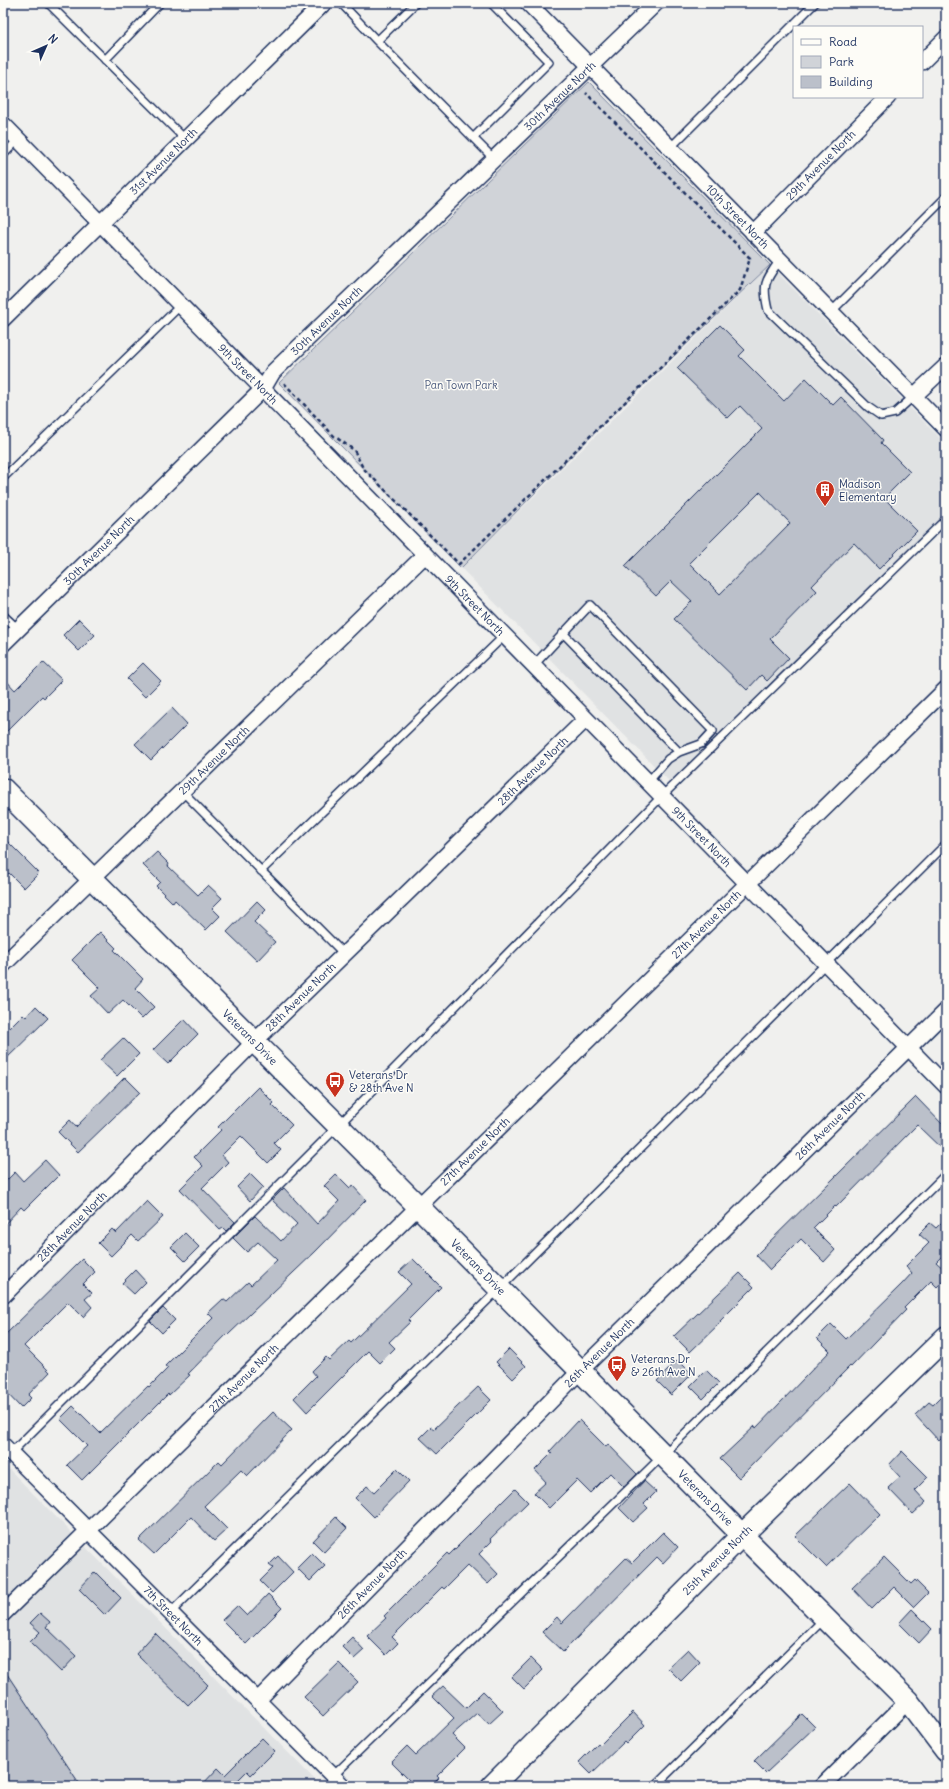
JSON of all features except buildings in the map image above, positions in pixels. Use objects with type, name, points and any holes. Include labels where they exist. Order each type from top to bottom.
[{"type":"main road","name":"Veterans Drive","points":[[7,795],[418,1206],[742,1536],[908,1702],[946,1752]]},
{"type":"main road","name":"25th Avenue North","points":[[492,1786],[742,1536],[946,1337]]},
{"type":"street","name":"31st Avenue North","points":[[3,318],[324,3]]},
{"type":"street","name":"10th Street North","points":[[528,3],[946,429]]},
{"type":"street","name":"30th Avenue North","points":[[3,644],[263,389],[273,372],[493,158],[591,67],[656,3]]},
{"type":"street","points":[[923,61],[946,38]]},
{"type":"street","name":"29th Avenue North","points":[[753,233],[887,98]]},
{"type":"street","name":"9th Street North","points":[[3,124],[946,1086]]},
{"type":"street","points":[[914,396],[946,366]]},
{"type":"street","name":"29th Avenue North","points":[[3,965],[425,555]]},
{"type":"street","name":"27th Avenue North","points":[[3,1614],[946,689]]},
{"type":"street","name":"28th Avenue North","points":[[3,1296],[254,1042],[586,720]]},
{"type":"street","name":"26th Avenue North","points":[[258,1700],[580,1371],[946,1010]]},
{"type":"street","name":"7th Street North","points":[[7,1449],[338,1781]]},
{"type":"street","points":[[822,1786],[908,1702]]},
{"type":"lane","points":[[48,3],[186,139]]},
{"type":"lane","points":[[105,60],[160,3]]},
{"type":"lane","points":[[340,3],[493,158]]},
{"type":"lane","points":[[377,42],[416,3]]},
{"type":"lane","points":[[473,138],[549,62],[491,3]]},
{"type":"lane","points":[[670,148],[815,3]]},
{"type":"lane","points":[[3,155],[18,140]]},
{"type":"lane","points":[[831,312],[946,197]]},
{"type":"lane","points":[[780,260],[766,279],[765,296],[768,310],[773,316],[868,407],[881,416],[895,413],[914,396]]},
{"type":"lane","points":[[3,478],[180,305]]},
{"type":"lane","points":[[7,1449],[338,1126],[662,796],[946,520]]},
{"type":"lane","points":[[533,666],[590,605],[714,731],[701,744],[679,752],[668,759],[648,782]]},
{"type":"lane","points":[[3,614],[18,629]]},
{"type":"lane","points":[[563,633],[679,752]]},
{"type":"lane","points":[[261,871],[504,636]]},
{"type":"lane","points":[[182,791],[344,954]]},
{"type":"lane","points":[[170,1613],[499,1289],[946,844]]},
{"type":"lane","points":[[338,1781],[663,1454],[946,1174]]},
{"type":"lane","points":[[655,1786],[825,1618]]},
{"type":"path","points":[[282,381],[334,436],[354,450],[364,468],[459,564],[740,290],[750,258],[586,93]]},
{"type":"shaded area","points":[[770,265],[946,444],[946,517],[673,785],[461,568]]},
{"type":"shaded area","points":[[3,1463],[321,1786],[3,1786]]},
{"type":"green space","name":"Pan Town Park","points":[[589,82],[770,265],[614,413],[461,568],[279,383]]},
{"type":"place","name":"Madison Elementary","points":[[825,507]]},
{"type":"place","name":"Veterans Dr & 28th Ave N","points":[[335,1098]]},
{"type":"place","name":"Veterans Dr & 26th Ave N","points":[[617,1382]]}]
